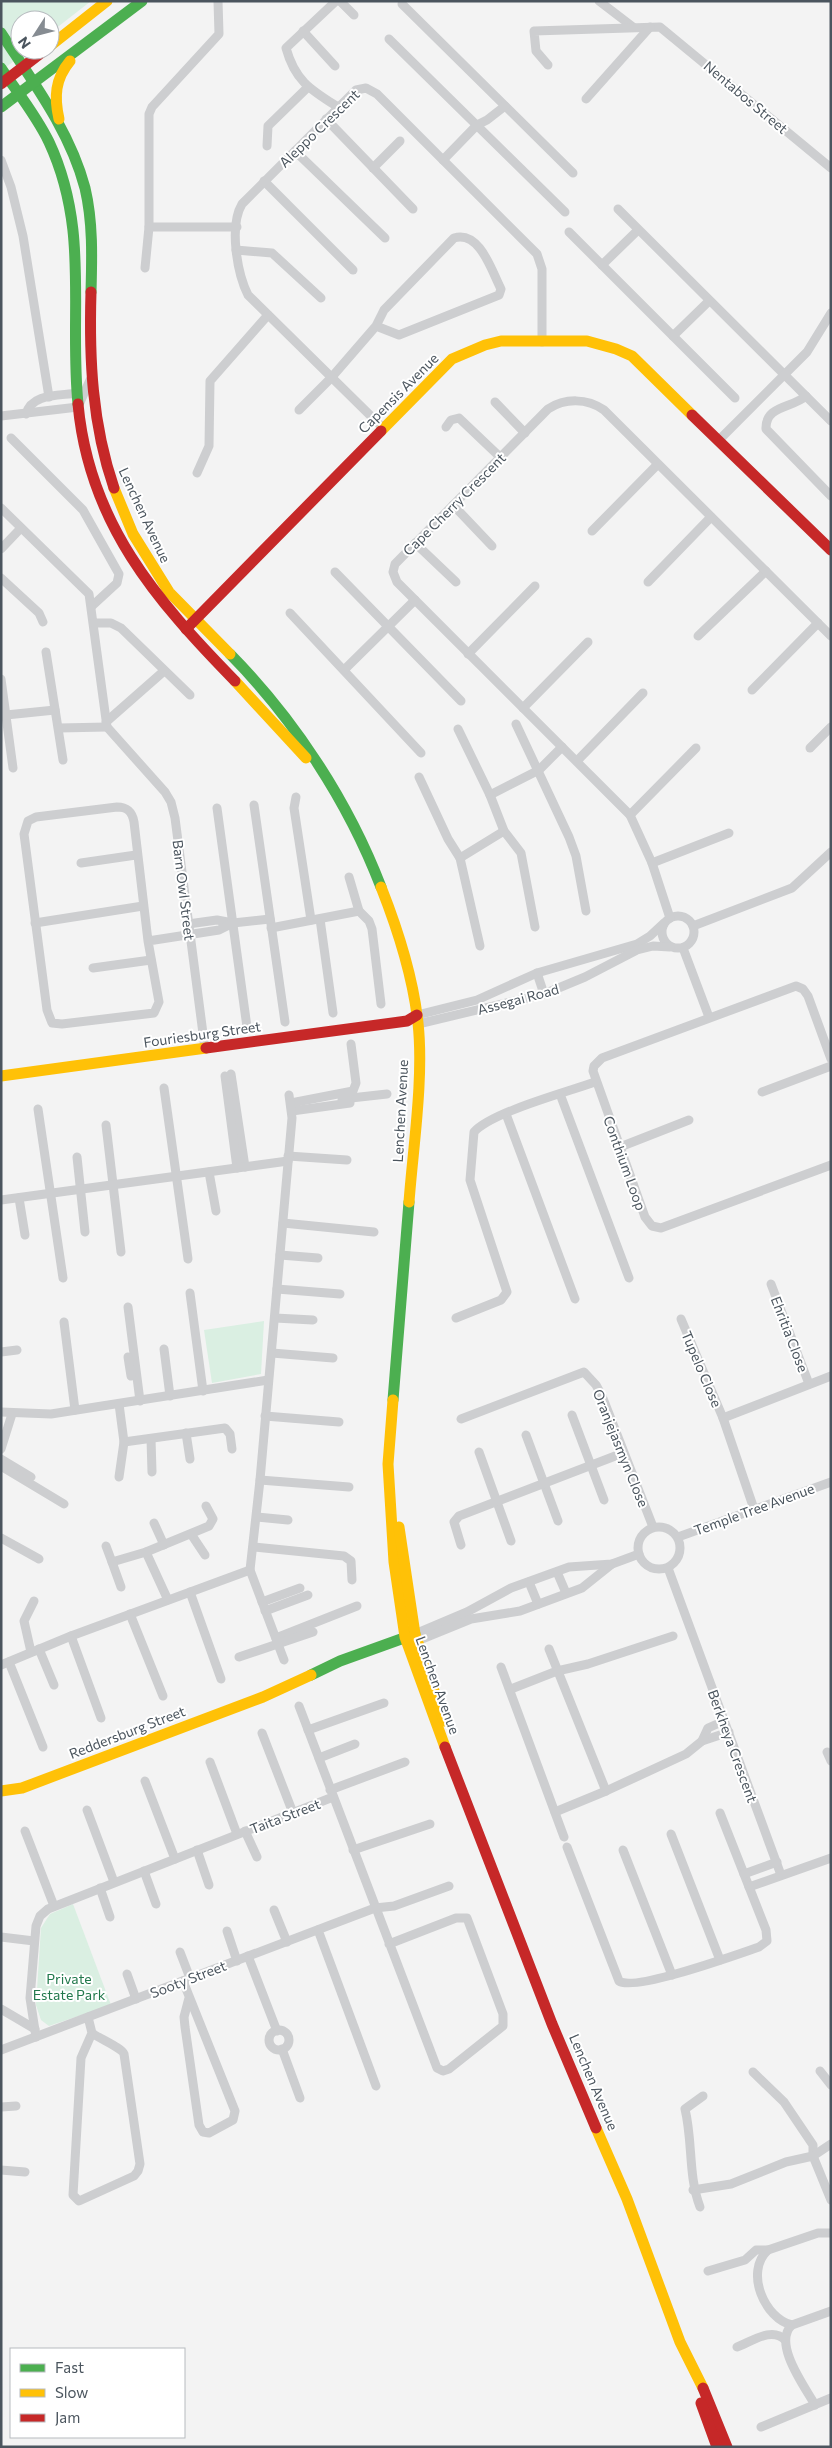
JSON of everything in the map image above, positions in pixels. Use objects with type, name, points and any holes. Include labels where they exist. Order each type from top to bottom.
[{"type":"main road","points":[[60,38],[107,1]]},
{"type":"main road","points":[[1,107],[142,1]]},
{"type":"main road","name":"Lenchen Avenue","points":[[1,33],[34,82],[62,131],[80,173],[92,235],[94,265],[90,336],[91,376],[95,417],[110,481],[141,550],[169,592],[261,685],[302,738],[358,834],[397,927],[414,1020],[418,1082],[391,1450],[388,1464],[390,1520],[411,1639],[480,1834],[552,2024],[627,2199],[680,2342],[701,2384],[727,2447]]},
{"type":"main road","points":[[62,131],[55,102],[56,85],[62,71],[81,48]]},
{"type":"main road","points":[[5,81],[33,60]]},
{"type":"main road","name":"Lenchen Avenue","points":[[1,68],[5,81],[18,93],[41,126],[55,156],[66,189],[76,247],[79,400],[91,472],[114,526],[142,576],[186,629],[280,726],[333,791]]},
{"type":"main road","name":"Capensis Avenue","points":[[186,629],[456,357],[485,345],[501,341],[597,342],[632,356],[831,550]]},
{"type":"main road","name":"Fouriesburg Street","points":[[1,1076],[414,1020]]},
{"type":"main road","name":"Reddersburg Street","points":[[1,1791],[22,1788],[263,1697],[340,1661],[411,1639]]},
{"type":"main road","name":"Lenchen Avenue","points":[[680,2342],[683,2358],[717,2447]]},
{"type":"street","points":[[145,268],[149,227],[149,114],[152,107],[219,34],[218,1]]},
{"type":"street","points":[[336,1],[286,48],[293,67],[307,88],[338,107]]},
{"type":"street","points":[[340,1],[354,15]]},
{"type":"street","points":[[600,1],[633,28]]},
{"type":"street","points":[[402,4],[573,173]]},
{"type":"street","points":[[548,65],[536,51],[534,31],[650,27]]},
{"type":"street","points":[[586,99],[650,27]]},
{"type":"street","name":"Nentabos Street","points":[[650,27],[660,27],[831,168]]},
{"type":"street","points":[[303,31],[335,66]]},
{"type":"street","points":[[389,39],[565,212]]},
{"type":"street","points":[[267,146],[268,126],[307,88]]},
{"type":"street","name":"Aleppo Crescent","points":[[384,428],[268,315],[246,290],[238,270],[236,250],[237,227],[242,204],[356,90],[361,88],[373,91],[537,254],[542,269],[542,342]]},
{"type":"street","points":[[443,160],[477,125],[505,106]]},
{"type":"street","points":[[326,120],[413,209]]},
{"type":"street","points":[[373,168],[400,141]]},
{"type":"street","points":[[295,151],[385,238]]},
{"type":"street","points":[[1,160],[11,187],[24,236],[49,397]]},
{"type":"street","points":[[264,181],[353,270]]},
{"type":"street","points":[[618,209],[831,421]]},
{"type":"street","points":[[149,227],[237,227]]},
{"type":"street","points":[[602,265],[638,230]]},
{"type":"street","points":[[569,232],[735,398]]},
{"type":"street","points":[[300,410],[332,378],[376,326],[384,310],[454,238],[463,236],[477,244],[501,289],[499,295],[399,335],[394,335],[376,326]]},
{"type":"street","points":[[236,250],[272,253],[320,298]]},
{"type":"street","points":[[673,336],[709,301]]},
{"type":"street","points":[[719,440],[807,352],[831,312]]},
{"type":"street","points":[[197,474],[209,450],[210,381],[268,315]]},
{"type":"street","points":[[1,416],[26,414],[79,400],[91,376]]},
{"type":"street","points":[[806,396],[798,403],[781,406],[776,410],[766,423],[766,429],[831,496]]},
{"type":"street","points":[[26,414],[35,400],[49,397],[79,400],[95,417]]},
{"type":"street","points":[[495,402],[525,433]]},
{"type":"street","name":"Cape Cherry Crescent","points":[[667,920],[652,863],[630,815],[397,582],[393,572],[395,564],[548,409],[558,402],[588,402],[604,410],[831,636]]},
{"type":"street","points":[[446,427],[451,420],[459,418],[500,458]]},
{"type":"street","points":[[11,438],[84,510],[119,574],[117,583],[92,606]]},
{"type":"street","points":[[592,531],[657,464]]},
{"type":"street","points":[[455,504],[485,531]]},
{"type":"street","points":[[455,504],[492,546]]},
{"type":"street","points":[[1,508],[86,590],[92,606],[107,724]]},
{"type":"street","points":[[648,582],[711,517]]},
{"type":"street","points":[[1,549],[21,528]]},
{"type":"street","points":[[415,544],[456,582]]},
{"type":"street","points":[[698,636],[766,570]]},
{"type":"street","points":[[335,572],[462,701]]},
{"type":"street","points":[[1,578],[39,613],[43,622]]},
{"type":"street","points":[[468,654],[535,586]]},
{"type":"street","points":[[344,670],[415,600]]},
{"type":"street","points":[[290,613],[421,753]]},
{"type":"street","points":[[94,623],[111,623],[121,628],[190,695]]},
{"type":"street","points":[[752,690],[818,624]]},
{"type":"street","points":[[523,708],[588,642]]},
{"type":"street","points":[[46,652],[63,760]]},
{"type":"street","points":[[58,728],[107,724],[164,671]]},
{"type":"street","points":[[1,678],[13,768]]},
{"type":"street","points":[[577,761],[643,693]]},
{"type":"street","points":[[6,715],[55,710]]},
{"type":"street","name":"Barn Owl Street","points":[[107,724],[126,749],[165,792],[173,807],[205,1049]]},
{"type":"street","points":[[516,724],[539,770],[576,856],[586,911]]},
{"type":"street","points":[[810,748],[831,727]]},
{"type":"street","points":[[458,729],[490,795],[504,831],[519,849],[523,859],[536,927]]},
{"type":"street","points":[[490,795],[539,770],[562,747]]},
{"type":"street","points":[[630,815],[696,748]]},
{"type":"street","points":[[419,777],[448,839],[460,858],[480,946]]},
{"type":"street","points":[[296,797],[294,808],[333,1014]]},
{"type":"street","points":[[254,805],[285,1022]]},
{"type":"street","points":[[124,808],[133,817],[136,855],[159,1002],[154,1013],[55,1024],[50,1020],[47,1010],[24,834],[30,820],[124,808]]},
{"type":"street","points":[[217,808],[247,1027]]},
{"type":"street","points":[[460,858],[504,831]]},
{"type":"street","points":[[652,863],[729,833]]},
{"type":"street","points":[[693,926],[784,892],[799,882],[831,852]]},
{"type":"street","points":[[81,863],[136,855]]},
{"type":"street","points":[[823,859],[831,866]]},
{"type":"street","points":[[349,876],[359,911],[369,922],[372,929],[381,1004]]},
{"type":"street","points":[[35,923],[144,906]]},
{"type":"street","points":[[188,924],[217,920],[233,923],[271,924],[316,919],[359,911]]},
{"type":"street","points":[[684,917],[693,926],[692,941],[683,948],[670,947],[662,939],[662,928],[667,920],[684,917]]},
{"type":"street","name":"Assegai Road","points":[[414,1020],[477,1000],[537,972],[637,944],[650,936],[667,920]]},
{"type":"street","points":[[148,940],[218,930],[233,923]]},
{"type":"street","name":"Assegai Road","points":[[414,1020],[544,994],[585,977],[637,950],[653,946],[670,947]]},
{"type":"street","points":[[683,948],[709,1017]]},
{"type":"street","points":[[94,968],[151,960]]},
{"type":"street","points":[[537,972],[544,994]]},
{"type":"street","points":[[456,1318],[499,1301],[507,1295],[506,1284],[470,1176],[474,1132],[480,1126],[506,1114],[595,1082],[593,1068],[602,1058],[796,986],[803,989],[808,996],[831,1059]]},
{"type":"street","points":[[291,1104],[353,1091],[356,1083],[352,1044]]},
{"type":"street","points":[[762,1092],[831,1066]]},
{"type":"street","points":[[228,1074],[238,1168]]},
{"type":"street","name":"Conthium Loop","points":[[595,1082],[646,1220],[652,1226],[658,1228],[831,1165]]},
{"type":"street","points":[[164,1088],[188,1259]]},
{"type":"street","points":[[291,1104],[387,1094]]},
{"type":"street","points":[[560,1094],[628,1278]]},
{"type":"street","points":[[291,1104],[365,1101]]},
{"type":"street","points":[[284,1660],[250,1570],[257,1517],[268,1380],[272,1356],[291,1104]]},
{"type":"street","points":[[38,1109],[49,1194],[63,1278]]},
{"type":"street","points":[[506,1114],[575,1299]]},
{"type":"street","points":[[620,1147],[689,1120]]},
{"type":"street","points":[[106,1125],[121,1252]]},
{"type":"street","points":[[229,1132],[238,1168]]},
{"type":"street","points":[[77,1158],[85,1232]]},
{"type":"street","points":[[1,1200],[238,1168],[288,1159],[347,1160]]},
{"type":"street","points":[[209,1172],[216,1211]]},
{"type":"street","points":[[19,1198],[25,1235]]},
{"type":"street","points":[[283,1223],[374,1232]]},
{"type":"street","points":[[280,1255],[318,1258]]},
{"type":"street","name":"Ehritia Close","points":[[771,1284],[809,1384]]},
{"type":"street","points":[[277,1289],[340,1294]]},
{"type":"street","points":[[190,1293],[203,1391]]},
{"type":"street","points":[[128,1307],[138,1401]]},
{"type":"street","points":[[274,1318],[313,1320]]},
{"type":"street","name":"Tupelo Close","points":[[681,1319],[723,1418],[754,1509]]},
{"type":"street","points":[[64,1322],[75,1410]]},
{"type":"street","points":[[164,1349],[170,1396]]},
{"type":"street","points":[[1,1352],[17,1350]]},
{"type":"street","points":[[272,1356],[333,1358]]},
{"type":"street","points":[[272,1356],[315,1362]]},
{"type":"street","points":[[128,1357],[138,1401]]},
{"type":"street","name":"Oranjejasmyn Close","points":[[462,1419],[584,1372],[600,1392],[652,1527]]},
{"type":"street","points":[[723,1418],[831,1376]]},
{"type":"street","points":[[1,1412],[12,1414],[51,1414],[268,1380]]},
{"type":"street","points":[[119,1404],[124,1442],[119,1478]]},
{"type":"street","points":[[1,1448],[12,1414]]},
{"type":"street","points":[[572,1415],[604,1500]]},
{"type":"street","points":[[266,1416],[339,1422]]},
{"type":"street","points":[[124,1442],[225,1428],[229,1433],[232,1449]]},
{"type":"street","points":[[186,1433],[190,1459]]},
{"type":"street","points":[[526,1435],[558,1521]]},
{"type":"street","points":[[151,1439],[152,1472]]},
{"type":"street","points":[[479,1452],[511,1541]]},
{"type":"street","points":[[461,1545],[455,1519],[496,1501],[623,1453]]},
{"type":"street","points":[[1,1459],[60,1495]]},
{"type":"street","points":[[1,1466],[64,1504]]},
{"type":"street","name":"Temple Tree Avenue","points":[[678,1537],[831,1482]]},
{"type":"street","points":[[260,1483],[345,1489]]},
{"type":"street","points":[[112,1562],[146,1552],[207,1527],[212,1522],[212,1516],[206,1506]]},
{"type":"street","points":[[257,1517],[288,1520]]},
{"type":"street","points":[[154,1523],[164,1545]]},
{"type":"street","points":[[662,1526],[670,1529],[678,1537],[681,1549],[678,1558],[668,1568],[660,1569],[647,1566],[638,1554],[639,1541],[642,1535],[652,1527],[662,1526]]},
{"type":"street","points":[[191,1534],[205,1554]]},
{"type":"street","points":[[1,1538],[39,1559]]},
{"type":"street","points":[[254,1545],[321,1549]]},
{"type":"street","points":[[254,1545],[344,1556],[351,1561],[352,1580]]},
{"type":"street","points":[[106,1546],[121,1586]]},
{"type":"street","points":[[146,1552],[168,1600]]},
{"type":"street","points":[[411,1639],[470,1619],[520,1611],[585,1586],[612,1564],[638,1554]]},
{"type":"street","points":[[411,1639],[468,1612],[508,1590],[574,1565],[612,1564]]},
{"type":"street","name":"Berkheya Crescent","points":[[668,1568],[781,1875]]},
{"type":"street","points":[[44,1746],[5,1663],[71,1636],[250,1570]]},
{"type":"street","points":[[557,1572],[566,1593]]},
{"type":"street","points":[[529,1582],[538,1604]]},
{"type":"street","points":[[262,1602],[300,1588]]},
{"type":"street","points":[[190,1592],[221,1679]]},
{"type":"street","points":[[265,1611],[308,1595]]},
{"type":"street","points":[[34,1601],[24,1621],[35,1651],[54,1685]]},
{"type":"street","points":[[239,1657],[357,1606]]},
{"type":"street","points":[[130,1614],[163,1696]]},
{"type":"street","points":[[277,1642],[313,1632]]},
{"type":"street","points":[[71,1636],[101,1718]]},
{"type":"street","points":[[511,1689],[557,1671],[588,1664],[673,1636]]},
{"type":"street","points":[[549,1649],[606,1791]]},
{"type":"street","points":[[501,1667],[511,1689],[564,1837]]},
{"type":"street","points":[[308,1730],[384,1703]]},
{"type":"street","points":[[299,1706],[375,1908],[389,1944],[439,2070],[449,2069],[503,2026],[503,2014],[467,1918],[456,1918],[389,1944]]},
{"type":"street","points":[[702,1741],[708,1728],[724,1721]]},
{"type":"street","points":[[555,1812],[686,1754],[702,1741],[728,1732]]},
{"type":"street","points":[[262,1733],[293,1814]]},
{"type":"street","points":[[318,1758],[355,1744]]},
{"type":"street","name":"Taita Street","points":[[210,1762],[241,1833]]},
{"type":"street","points":[[332,1793],[405,1762]]},
{"type":"street","points":[[145,1781],[174,1859]]},
{"type":"street","name":"Taita Street","points":[[35,2033],[30,1998],[34,1941],[38,1921],[44,1912],[54,1906],[114,1882],[293,1814],[332,1793]]},
{"type":"street","points":[[87,1810],[114,1882]]},
{"type":"street","points":[[567,1848],[619,1981],[629,1984],[672,1975],[759,1947],[766,1941],[766,1930],[720,1813]]},
{"type":"street","points":[[353,1850],[430,1824]]},
{"type":"street","points":[[25,1831],[54,1906]]},
{"type":"street","points":[[241,1833],[257,1857]]},
{"type":"street","points":[[671,1834],[720,1960]]},
{"type":"street","points":[[197,1850],[209,1885]]},
{"type":"street","points":[[624,1850],[672,1975]]},
{"type":"street","points":[[749,1886],[831,1858]]},
{"type":"street","points":[[744,1874],[777,1862]]},
{"type":"street","points":[[144,1871],[156,1904]]},
{"type":"street","name":"Sooty Street","points":[[1,2050],[35,2033],[88,2017],[375,1908],[394,1906],[448,1886]]},
{"type":"street","points":[[100,1888],[110,1917]]},
{"type":"street","points":[[274,1910],[287,1942]]},
{"type":"street","points":[[227,1930],[237,1960]]},
{"type":"street","points":[[318,1930],[376,2086]]},
{"type":"street","points":[[1,1937],[34,1941]]},
{"type":"street","points":[[180,1952],[189,1998],[235,2111],[233,2120],[209,2133],[203,2132],[199,2125],[184,2027],[189,1998]]},
{"type":"street","points":[[248,1956],[277,2030],[286,2033],[289,2039],[288,2045],[282,2049],[300,2098]]},
{"type":"street","points":[[127,1974],[136,1999]]},
{"type":"street","points":[[1,2009],[35,2033]]},
{"type":"street","points":[[88,2017],[92,2033],[81,2058],[73,2194],[79,2201],[134,2176],[140,2164],[124,2054],[119,2047],[106,2043],[92,2033]]},
{"type":"street","points":[[820,2071],[831,2085]]},
{"type":"street","points":[[754,2072],[784,2102],[813,2145],[813,2156],[831,2200]]},
{"type":"street","points":[[700,2207],[693,2190],[688,2122],[685,2109],[702,2096]]},
{"type":"street","points":[[1,2107],[16,2106]]},
{"type":"street","points":[[693,2190],[730,2184],[786,2162],[813,2156],[831,2144]]},
{"type":"street","points":[[1,2170],[25,2172]]},
{"type":"street","points":[[708,2271],[744,2260],[756,2250],[768,2250],[818,2233],[831,2233]]},
{"type":"street","points":[[768,2250],[760,2258],[756,2268],[756,2279],[760,2292],[780,2320],[792,2325],[831,2311]]},
{"type":"street","points":[[744,2260],[751,2262],[756,2268]]},
{"type":"street","points":[[772,2333],[777,2324],[776,2316]]},
{"type":"street","points":[[785,2340],[792,2325]]},
{"type":"street","points":[[737,2347],[772,2333],[780,2334],[785,2340],[788,2357],[815,2405]]},
{"type":"street","points":[[761,2427],[831,2398]]},
{"type":"green space","points":[[1,1],[91,1],[60,25],[60,10],[10,10],[10,60],[15,60],[1,71]]},
{"type":"green space","points":[[264,1321],[261,1374],[212,1383],[204,1330]]},
{"type":"green space","name":"Private Estate Park","points":[[73,1904],[111,2005],[49,2026],[41,2020],[36,2005],[41,1928],[50,1914]]},
{"type":"traffic: fast","points":[[1,107],[142,1]]},
{"type":"traffic: fast","points":[[1,33],[49,107],[70,147],[78,167],[85,188],[91,227],[91,292]]},
{"type":"traffic: fast","points":[[1,68],[32,113],[49,142],[62,175],[70,207],[76,272],[78,404]]},
{"type":"traffic: fast","points":[[230,654],[276,706],[317,763],[352,823],[381,887]]},
{"type":"traffic: fast","points":[[393,1400],[409,1202]]},
{"type":"traffic: fast","points":[[311,1675],[340,1661],[415,1634]]},
{"type":"traffic: slow","points":[[60,38],[107,1]]},
{"type":"traffic: slow","points":[[59,119],[56,103],[57,88],[61,75],[70,61]]},
{"type":"traffic: slow","points":[[381,431],[452,359],[485,345],[501,341],[587,341],[616,349],[632,356],[692,415]]},
{"type":"traffic: slow","points":[[114,488],[133,534],[169,592],[230,654]]},
{"type":"traffic: slow","points":[[235,681],[306,758]]},
{"type":"traffic: slow","points":[[381,887],[404,954],[416,1005],[420,1044],[419,1089],[409,1202]]},
{"type":"traffic: slow","points":[[1,1076],[206,1048]]},
{"type":"traffic: slow","points":[[393,1400],[388,1464],[394,1562],[405,1637],[445,1747]]},
{"type":"traffic: slow","points":[[399,1527],[415,1634],[444,1721]]},
{"type":"traffic: slow","points":[[1,1791],[22,1788],[263,1697],[311,1675]]},
{"type":"traffic: slow","points":[[596,2128],[627,2199],[680,2342],[703,2388]]},
{"type":"traffic: jam","points":[[1,84],[32,60]]},
{"type":"traffic: jam","points":[[91,292],[91,342],[94,391],[101,440],[114,488]]},
{"type":"traffic: jam","points":[[78,404],[85,447],[96,486],[112,523],[131,557],[179,620],[235,681]]},
{"type":"traffic: jam","points":[[692,415],[831,550]]},
{"type":"traffic: jam","points":[[186,629],[381,431]]},
{"type":"traffic: jam","points":[[206,1048],[407,1021],[417,1015]]},
{"type":"traffic: jam","points":[[445,1747],[552,2024],[596,2128]]},
{"type":"traffic: jam","points":[[703,2388],[727,2447]]},
{"type":"traffic: jam","points":[[701,2403],[717,2447]]}]
